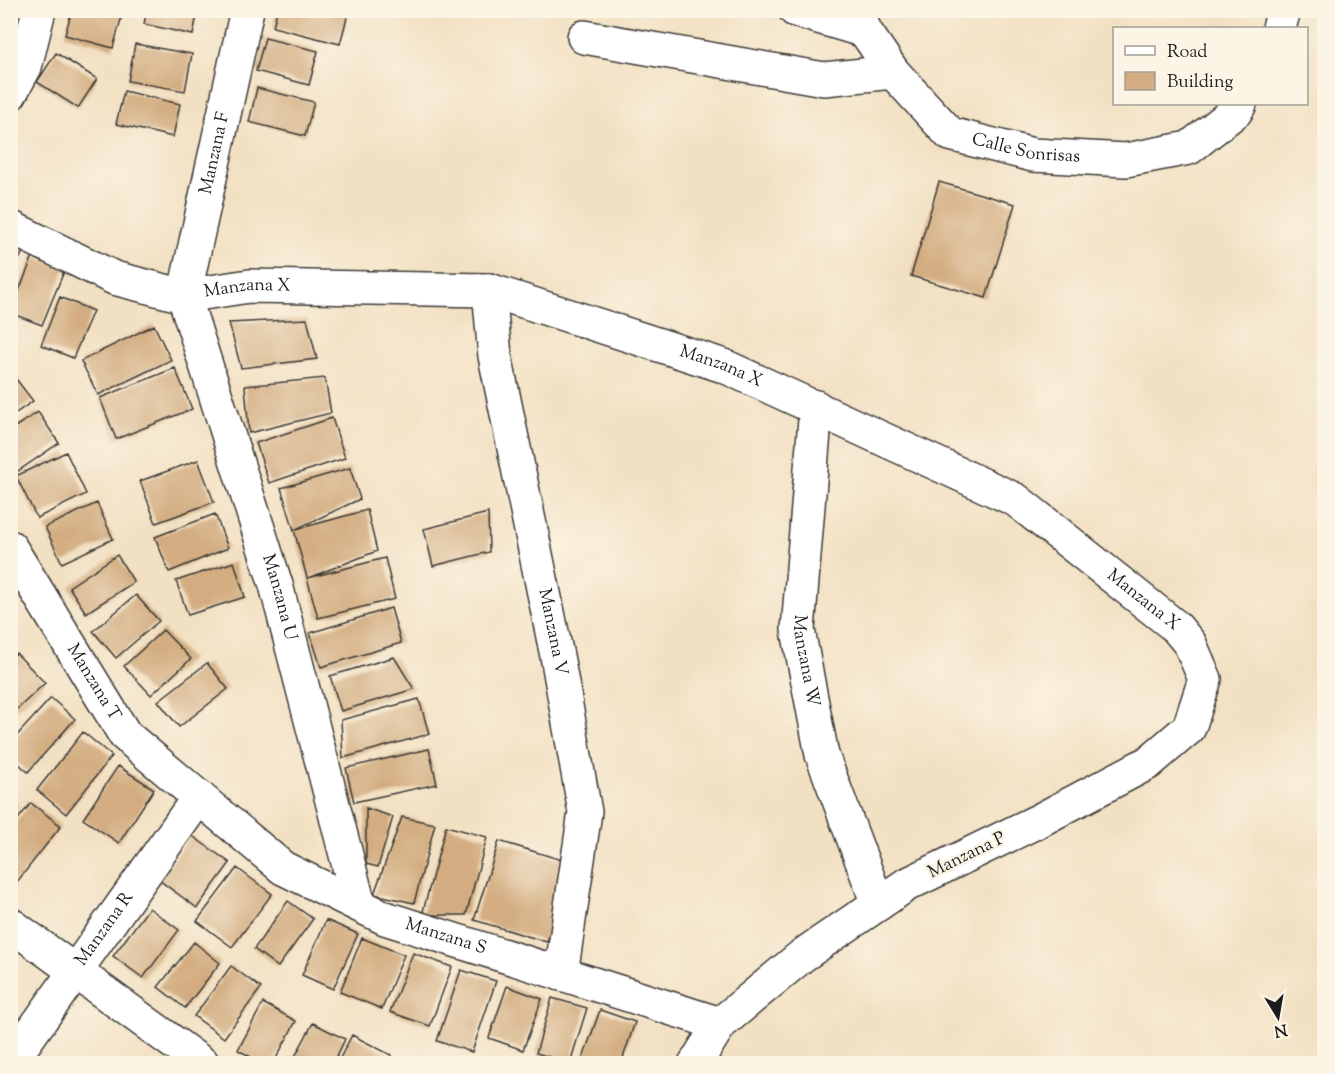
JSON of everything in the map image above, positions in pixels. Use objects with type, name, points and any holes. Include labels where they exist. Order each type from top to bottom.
[{"type":"street","points":[[10,94],[25,67],[39,10]]},
{"type":"street","name":"Manzana F","points":[[184,296],[247,10]]},
{"type":"street","points":[[795,10],[861,21]]},
{"type":"street","points":[[1279,27],[1284,10]]},
{"type":"street","name":"Calle Sonrisas","points":[[861,21],[893,72],[950,134],[1033,155],[1126,160],[1189,148],[1236,111],[1239,105]]},
{"type":"street","points":[[584,37],[825,79],[893,72]]},
{"type":"street","points":[[10,227],[114,278],[184,296]]},
{"type":"street","name":"Manzana X","points":[[184,296],[249,286],[489,290],[724,366],[816,406],[1016,500],[1176,627],[1190,645]]},
{"type":"street","name":"Manzana V","points":[[489,290],[495,356],[558,662],[585,812],[561,974]]},
{"type":"street","name":"Manzana U","points":[[184,296],[276,585],[359,904]]},
{"type":"street","name":"Manzana W","points":[[816,406],[798,630],[822,755],[878,904]]},
{"type":"street","name":"Manzana T","points":[[10,547],[125,735],[199,797]]},
{"type":"street","name":"Manzana P","points":[[695,1064],[720,1024],[803,955],[906,885],[1040,820],[1148,763],[1189,728],[1205,679],[1190,645]]},
{"type":"street","name":"Manzana S","points":[[199,797],[283,868],[385,918],[720,1024]]},
{"type":"street","name":"Manzana R","points":[[10,1063],[77,972],[199,797]]},
{"type":"street","points":[[10,924],[203,1064]]},
{"type":"building","points":[[72,10],[123,12],[113,48],[65,35]]},
{"type":"building","points":[[147,10],[198,10],[193,35],[144,24]]},
{"type":"building","points":[[277,10],[349,10],[340,44],[273,27]]},
{"type":"building","points":[[265,38],[318,51],[309,85],[256,71]]},
{"type":"building","points":[[135,44],[192,54],[185,91],[128,81]]},
{"type":"building","points":[[56,53],[97,79],[78,108],[37,82]]},
{"type":"building","points":[[257,88],[314,102],[305,136],[249,122]]},
{"type":"building","points":[[124,91],[180,104],[173,137],[116,124]]},
{"type":"building","points":[[939,182],[1015,204],[986,298],[911,276]]},
{"type":"building","points":[[10,243],[24,250],[10,276]]},
{"type":"building","points":[[33,256],[65,269],[42,325],[10,313]]},
{"type":"building","points":[[60,297],[93,311],[73,358],[41,345]]},
{"type":"building","points":[[307,319],[317,359],[241,368],[229,323]]},
{"type":"building","points":[[154,325],[171,360],[98,395],[81,361]]},
{"type":"building","points":[[175,368],[192,409],[116,439],[100,398]]},
{"type":"building","points":[[13,375],[33,401],[10,417],[10,377]]},
{"type":"building","points":[[325,378],[331,413],[249,433],[245,386]]},
{"type":"building","points":[[38,412],[59,443],[12,475],[10,430]]},
{"type":"building","points":[[332,418],[345,458],[269,483],[256,443]]},
{"type":"building","points":[[66,452],[86,494],[37,518],[16,476]]},
{"type":"building","points":[[198,460],[214,502],[156,523],[140,481]]},
{"type":"building","points":[[350,468],[360,499],[294,530],[281,488]]},
{"type":"building","points":[[97,503],[113,539],[62,563],[45,527]]},
{"type":"building","points":[[367,510],[377,551],[308,578],[385,558],[395,599],[318,618],[294,530]]},
{"type":"building","points":[[488,513],[489,552],[433,566],[424,529]]},
{"type":"building","points":[[215,514],[228,548],[169,572],[155,537]]},
{"type":"building","points":[[117,555],[134,582],[86,613],[69,587]]},
{"type":"building","points":[[234,562],[245,597],[188,615],[176,581]]},
{"type":"building","points":[[136,595],[159,621],[116,658],[93,631]]},
{"type":"building","points":[[391,608],[401,643],[321,667],[310,633]]},
{"type":"building","points":[[163,630],[191,659],[151,695],[124,666]]},
{"type":"building","points":[[16,653],[45,683],[10,716],[10,659]]},
{"type":"building","points":[[394,657],[414,689],[341,711],[330,676]]},
{"type":"building","points":[[207,663],[228,689],[179,727],[158,701]]},
{"type":"building","points":[[51,698],[75,719],[28,772],[10,756],[10,743]]},
{"type":"building","points":[[419,699],[429,734],[343,758],[341,720]]},
{"type":"building","points":[[83,732],[112,756],[66,814],[37,790]]},
{"type":"building","points":[[429,749],[437,784],[354,802],[346,768]]},
{"type":"building","points":[[118,766],[154,789],[119,843],[83,819]]},
{"type":"building","points":[[10,800],[19,806],[10,817]]},
{"type":"building","points":[[31,803],[61,826],[17,882],[10,877],[10,829]]},
{"type":"building","points":[[366,808],[393,817],[378,867],[366,864]]},
{"type":"building","points":[[402,817],[435,824],[414,903],[374,894]]},
{"type":"building","points":[[446,826],[487,837],[466,915],[422,915]]},
{"type":"building","points":[[191,835],[230,863],[197,908],[159,880]]},
{"type":"building","points":[[499,841],[572,863],[547,942],[474,920]]},
{"type":"building","points":[[237,868],[272,894],[232,947],[197,921]]},
{"type":"building","points":[[288,901],[313,919],[278,967],[254,949]]},
{"type":"building","points":[[149,908],[179,930],[143,978],[113,956]]},
{"type":"building","points":[[326,920],[358,934],[333,989],[302,975]]},
{"type":"building","points":[[362,938],[404,955],[382,1009],[340,992]]},
{"type":"building","points":[[194,942],[220,963],[185,1008],[158,987]]},
{"type":"building","points":[[413,953],[452,967],[430,1026],[390,1012]]},
{"type":"building","points":[[231,966],[261,988],[224,1038],[194,1016]]},
{"type":"building","points":[[461,970],[496,981],[472,1052],[437,1041]]},
{"type":"building","points":[[507,986],[542,999],[523,1050],[489,1038]]},
{"type":"building","points":[[552,998],[587,1008],[570,1063],[536,1053]]},
{"type":"building","points":[[263,1003],[296,1021],[273,1064],[264,1064],[238,1050]]},
{"type":"building","points":[[600,1010],[635,1022],[621,1064],[581,1064]]},
{"type":"building","points":[[313,1023],[345,1039],[333,1064],[291,1064]]},
{"type":"building","points":[[352,1035],[391,1055],[387,1064],[337,1064]]}]
